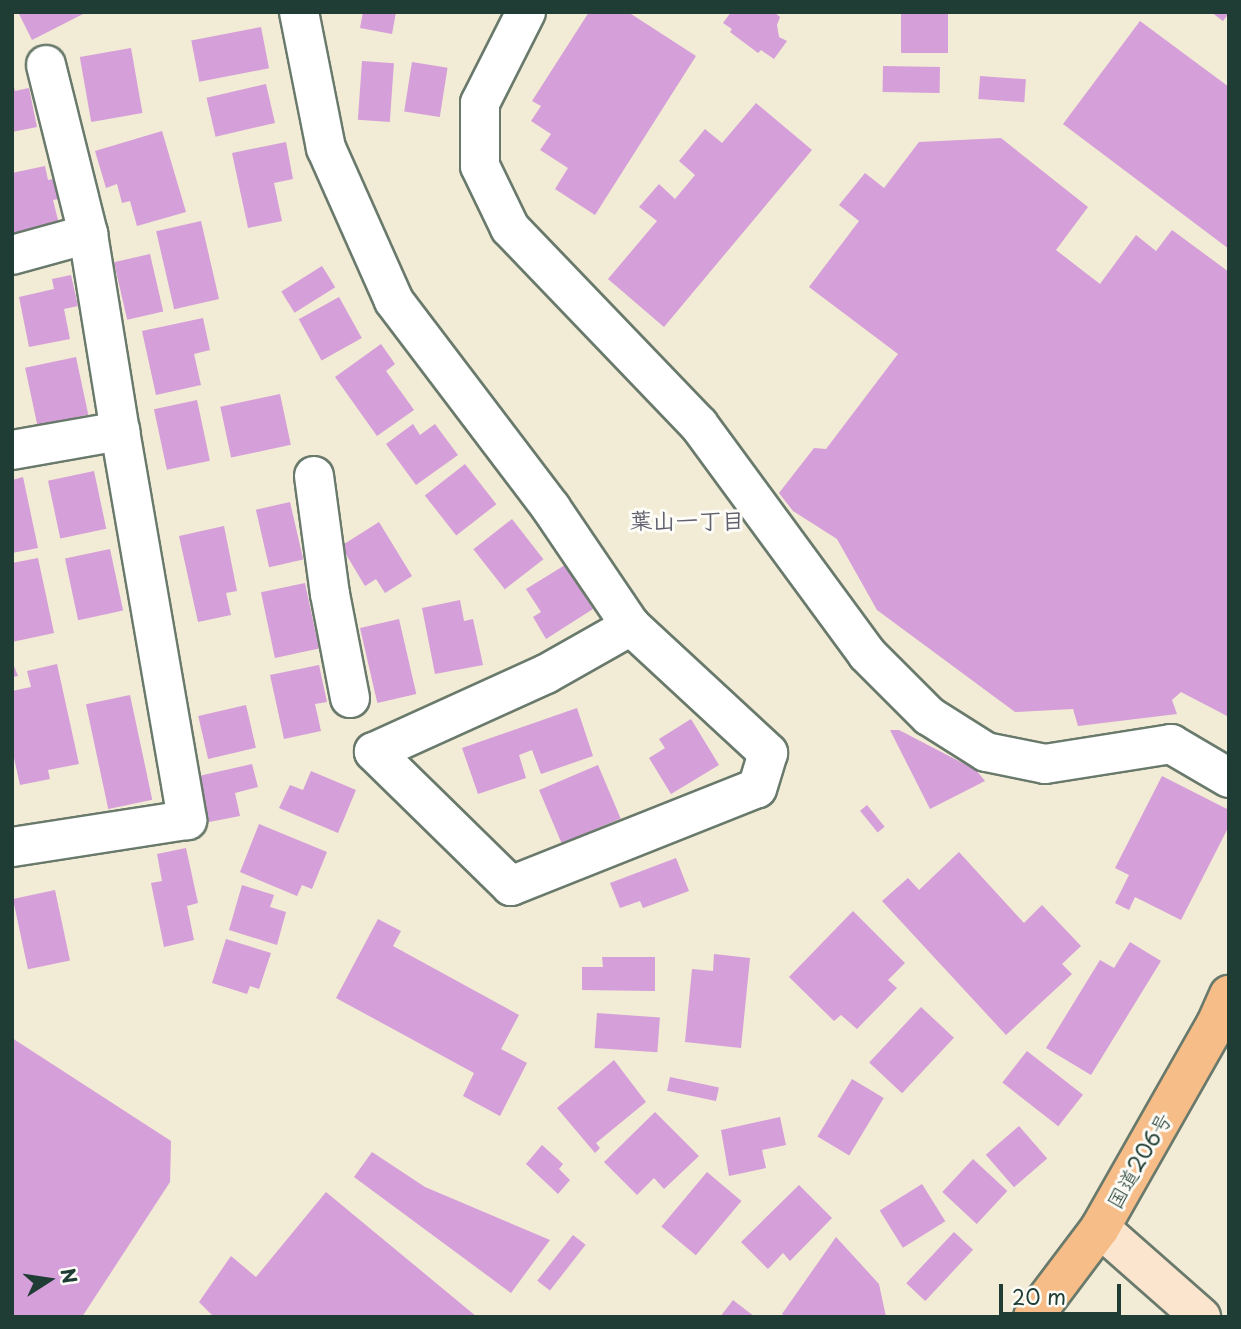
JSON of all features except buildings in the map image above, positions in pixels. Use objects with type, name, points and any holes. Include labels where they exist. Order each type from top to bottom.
[{"type":"highway","name":"国道206号","points":[[1033,1317],[1100,1228],[1216,1024],[1229,995]]},
{"type":"main road","points":[[1100,1228],[1201,1317]]},
{"type":"street","points":[[299,12],[326,148],[394,301],[551,508],[631,626],[768,753],[757,788],[511,886],[374,752],[546,674],[631,626]]},
{"type":"street","points":[[526,12],[480,103],[480,166],[510,228],[699,425],[867,654],[929,716],[986,752],[1045,764],[1171,744],[1229,778]]},
{"type":"street","points":[[12,847],[187,820],[88,234],[46,65]]},
{"type":"street","points":[[12,255],[88,234]]},
{"type":"street","points":[[12,450],[120,431]]},
{"type":"street","points":[[314,476],[330,594],[350,698]]},
{"type":"district","name":"葉山一丁目","points":[[687,520]]}]
